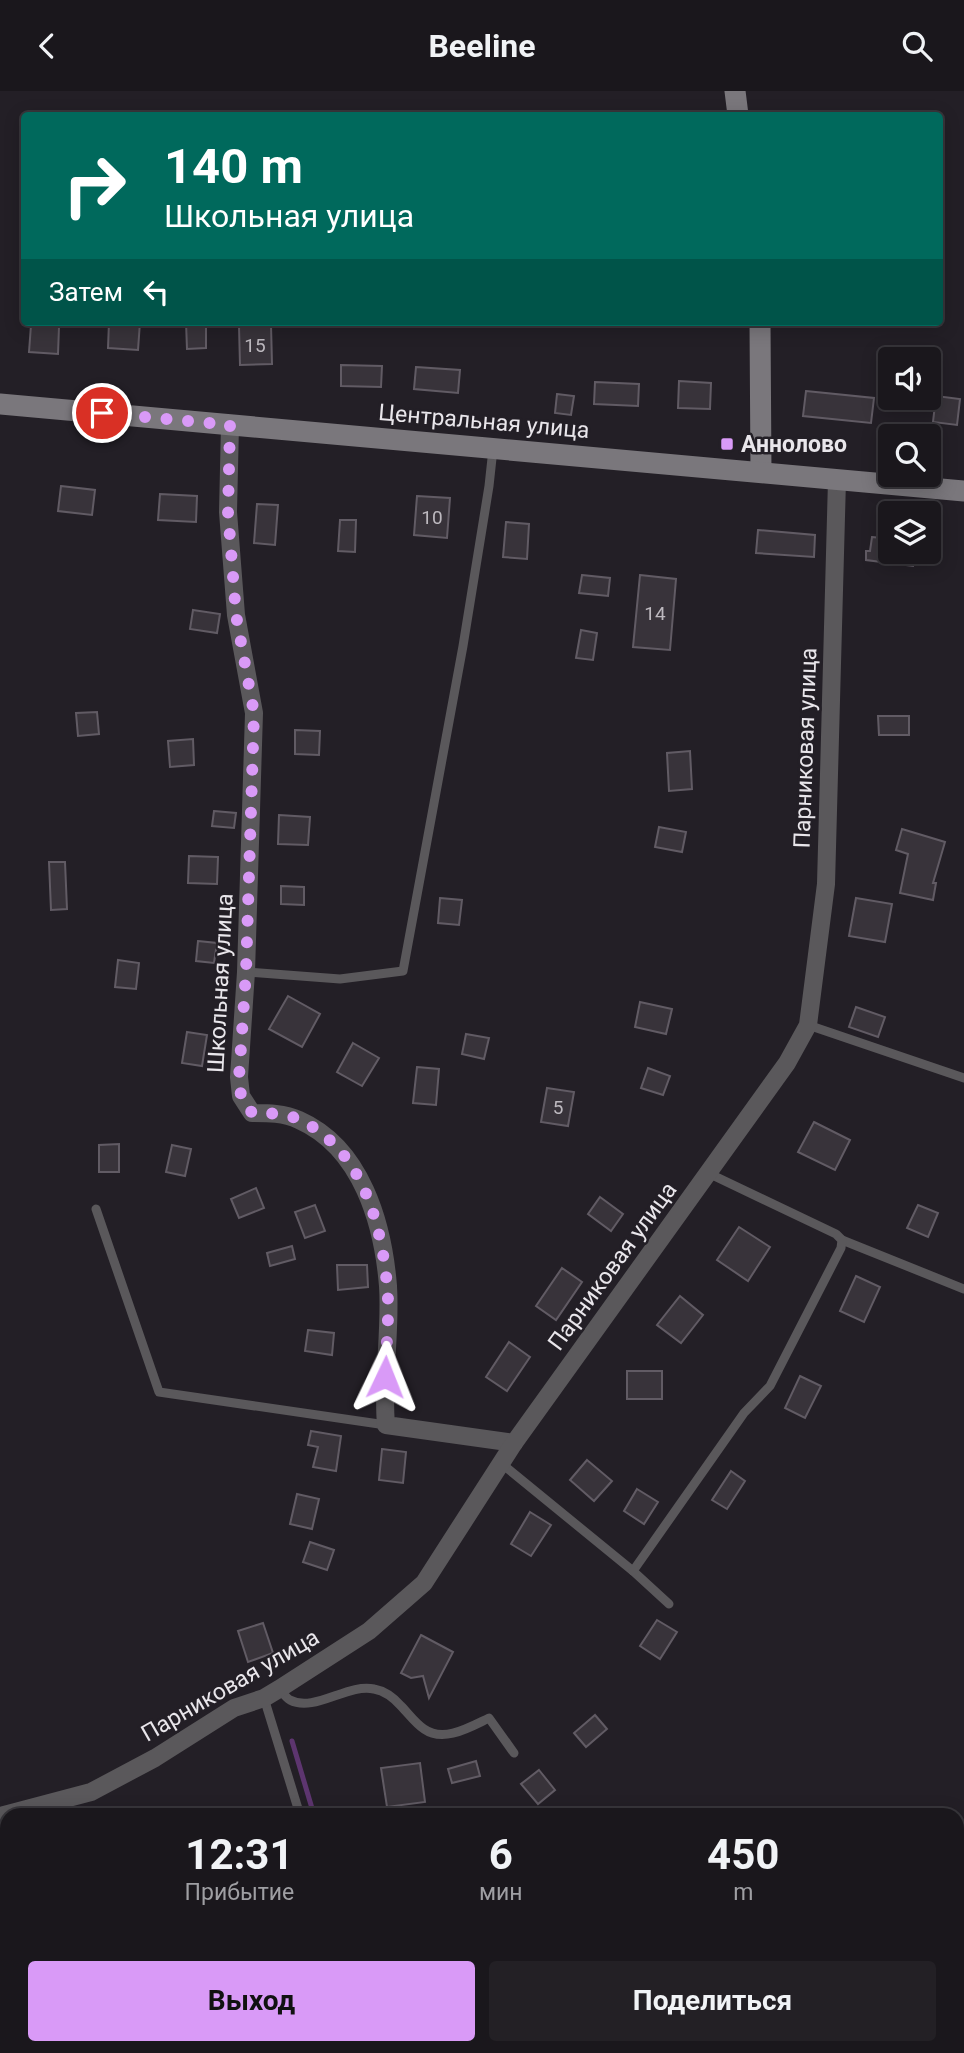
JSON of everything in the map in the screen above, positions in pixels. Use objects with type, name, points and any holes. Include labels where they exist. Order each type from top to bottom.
[{"type":"main road","points":[[735,91],[738,112]]},
{"type":"main road","points":[[761,326],[761,471]]},
{"type":"main road","name":"Центральная улица","points":[[0,404],[964,491]]},
{"type":"street","name":"Школьная улица","points":[[230,425],[228,512],[236,615],[254,713],[246,972],[239,1077],[241,1096],[252,1113],[278,1114],[299,1120],[331,1143],[365,1187],[374,1213],[388,1287],[384,1401],[386,1425]]},
{"type":"street","name":"Парниковая улица","points":[[34,1808],[91,1793],[155,1758],[234,1708],[271,1693],[369,1631],[424,1583],[514,1444],[786,1063],[808,1025],[825,884],[837,480]]},
{"type":"street","points":[[386,1425],[514,1444]]},
{"type":"lane","points":[[246,972],[340,979],[403,971],[425,840],[463,646],[493,448]]},
{"type":"lane","points":[[808,1025],[964,1078]]},
{"type":"lane","points":[[708,1173],[836,1234],[842,1240],[964,1289]]},
{"type":"lane","points":[[96,1209],[159,1391],[386,1425]]},
{"type":"lane","points":[[633,1571],[744,1413],[770,1386],[841,1248],[842,1240]]},
{"type":"lane","points":[[502,1464],[633,1571],[669,1604]]},
{"type":"lane","points":[[271,1693],[306,1703],[372,1688],[396,1700],[422,1728],[432,1734],[454,1733],[489,1718],[514,1753]]},
{"type":"lane","points":[[271,1693],[298,1808]]},
{"type":"building","points":[[31,326],[59,327],[58,354],[29,352]]},
{"type":"building","points":[[109,326],[140,326],[138,350],[108,348]]},
{"type":"building","points":[[186,326],[206,326],[206,348],[187,349]]},
{"type":"building","points":[[239,326],[271,326],[272,364],[240,365]]},
{"type":"building","points":[[341,365],[382,366],[381,387],[341,386]]},
{"type":"building","points":[[416,367],[460,370],[458,393],[414,389]]},
{"type":"building","points":[[679,381],[711,383],[710,409],[678,408]]},
{"type":"building","points":[[595,382],[639,384],[638,406],[594,404]]},
{"type":"building","points":[[806,391],[874,398],[871,423],[803,416]]},
{"type":"building","points":[[557,394],[574,396],[571,415],[555,413]]},
{"type":"building","points":[[941,397],[960,399],[957,425],[933,422],[934,410],[941,410]]},
{"type":"building","points":[[61,486],[95,490],[92,515],[58,511]]},
{"type":"building","points":[[160,494],[197,496],[196,522],[158,520]]},
{"type":"building","points":[[417,496],[450,498],[447,538],[414,535]]},
{"type":"building","points":[[257,504],[278,505],[275,545],[254,543]]},
{"type":"building","points":[[340,520],[356,520],[355,552],[338,551]]},
{"type":"building","points":[[506,522],[529,524],[527,559],[503,557]]},
{"type":"building","points":[[758,530],[815,535],[814,557],[756,553]]},
{"type":"building","points":[[872,537],[878,538],[878,562],[866,560],[866,551],[870,551]]},
{"type":"building","points":[[582,575],[610,578],[608,596],[579,593]]},
{"type":"building","points":[[640,575],[676,579],[670,650],[633,647]]},
{"type":"building","points":[[193,610],[220,614],[217,633],[190,629]]},
{"type":"building","points":[[581,630],[597,633],[593,660],[576,658]]},
{"type":"building","points":[[97,712],[99,734],[78,736],[76,713]]},
{"type":"building","points":[[878,716],[909,716],[909,735],[879,735]]},
{"type":"building","points":[[295,730],[320,731],[319,755],[295,754]]},
{"type":"building","points":[[193,739],[194,765],[170,767],[168,741]]},
{"type":"building","points":[[690,751],[692,789],[669,791],[667,753]]},
{"type":"building","points":[[214,811],[236,813],[234,828],[212,826]]},
{"type":"building","points":[[279,815],[310,817],[308,845],[278,844]]},
{"type":"building","points":[[659,827],[686,832],[682,852],[655,847]]},
{"type":"building","points":[[902,829],[945,842],[933,883],[936,883],[933,900],[900,893],[908,854],[896,850]]},
{"type":"building","points":[[189,856],[218,857],[217,884],[188,883]]},
{"type":"building","points":[[49,862],[65,862],[67,909],[51,910]]},
{"type":"building","points":[[281,886],[304,887],[304,905],[281,904]]},
{"type":"building","points":[[440,898],[462,900],[459,925],[438,923]]},
{"type":"building","points":[[856,898],[892,904],[885,942],[849,936]]},
{"type":"building","points":[[198,941],[217,943],[214,963],[196,961]]},
{"type":"building","points":[[118,960],[139,963],[136,989],[115,987]]},
{"type":"building","points":[[288,996],[320,1014],[302,1047],[269,1029]]},
{"type":"building","points":[[640,1002],[672,1009],[666,1034],[635,1027]]},
{"type":"building","points":[[856,1007],[885,1017],[878,1037],[849,1027]]},
{"type":"building","points":[[187,1032],[207,1035],[202,1066],[182,1063]]},
{"type":"building","points":[[466,1034],[489,1038],[484,1059],[462,1054]]},
{"type":"building","points":[[353,1043],[379,1058],[362,1086],[337,1072]]},
{"type":"building","points":[[417,1067],[439,1069],[436,1105],[413,1103]]},
{"type":"building","points":[[648,1068],[670,1076],[663,1095],[641,1088]]},
{"type":"building","points":[[547,1088],[574,1092],[568,1126],[541,1122]]},
{"type":"building","points":[[814,1122],[850,1140],[835,1170],[798,1152]]},
{"type":"building","points":[[119,1144],[119,1172],[99,1172],[99,1145]]},
{"type":"building","points":[[172,1145],[191,1149],[185,1176],[166,1172]]},
{"type":"building","points":[[256,1188],[264,1208],[239,1218],[231,1199]]},
{"type":"building","points":[[600,1197],[623,1214],[611,1231],[588,1214]]},
{"type":"building","points":[[315,1205],[325,1231],[305,1238],[295,1212]]},
{"type":"building","points":[[918,1205],[938,1213],[928,1237],[907,1228]]},
{"type":"building","points":[[739,1227],[770,1247],[748,1281],[717,1260]]},
{"type":"building","points":[[292,1246],[295,1259],[270,1266],[267,1253]]},
{"type":"building","points":[[337,1265],[367,1265],[368,1287],[338,1290]]},
{"type":"building","points":[[562,1268],[582,1282],[556,1320],[536,1306]]},
{"type":"building","points":[[856,1276],[880,1287],[864,1322],[840,1311]]},
{"type":"building","points":[[680,1296],[703,1315],[681,1343],[657,1325]]},
{"type":"building","points":[[308,1330],[334,1333],[332,1355],[305,1351]]},
{"type":"building","points":[[509,1342],[530,1357],[507,1391],[486,1377]]},
{"type":"building","points":[[627,1371],[662,1371],[662,1399],[627,1399]]},
{"type":"building","points":[[800,1376],[821,1386],[805,1418],[785,1408]]},
{"type":"building","points":[[311,1431],[341,1436],[336,1471],[313,1467],[318,1447],[308,1445]]},
{"type":"building","points":[[382,1449],[406,1452],[403,1483],[379,1480]]},
{"type":"building","points":[[587,1460],[612,1481],[594,1501],[570,1480]]},
{"type":"building","points":[[731,1471],[745,1481],[727,1509],[712,1500]]},
{"type":"building","points":[[637,1489],[658,1502],[644,1524],[624,1511]]},
{"type":"building","points":[[297,1494],[319,1499],[312,1529],[290,1524]]},
{"type":"building","points":[[530,1512],[551,1525],[531,1556],[511,1544]]},
{"type":"building","points":[[310,1542],[334,1550],[327,1570],[303,1562]]},
{"type":"building","points":[[657,1620],[677,1632],[660,1659],[640,1646]]},
{"type":"building","points":[[263,1623],[273,1653],[248,1662],[238,1631]]},
{"type":"building","points":[[421,1635],[453,1652],[429,1698],[423,1676],[411,1678],[401,1673]]},
{"type":"building","points":[[595,1715],[607,1729],[586,1747],[574,1733]]},
{"type":"building","points":[[476,1761],[480,1776],[452,1783],[448,1769]]},
{"type":"building","points":[[420,1763],[425,1802],[387,1807],[381,1768]]},
{"type":"building","points":[[539,1770],[555,1790],[538,1804],[521,1784]]},
{"type":"waterway","points":[[292,1741],[312,1808]]},
{"type":"place","name":"Аннолово","points":[[727,444]]},
{"type":"route","points":[[102,413],[230,425],[228,512],[236,615],[254,713],[246,972],[239,1077],[241,1096],[252,1113],[278,1114],[299,1120],[316,1130],[349,1163],[365,1187],[381,1241],[388,1287],[385,1377]]}]
